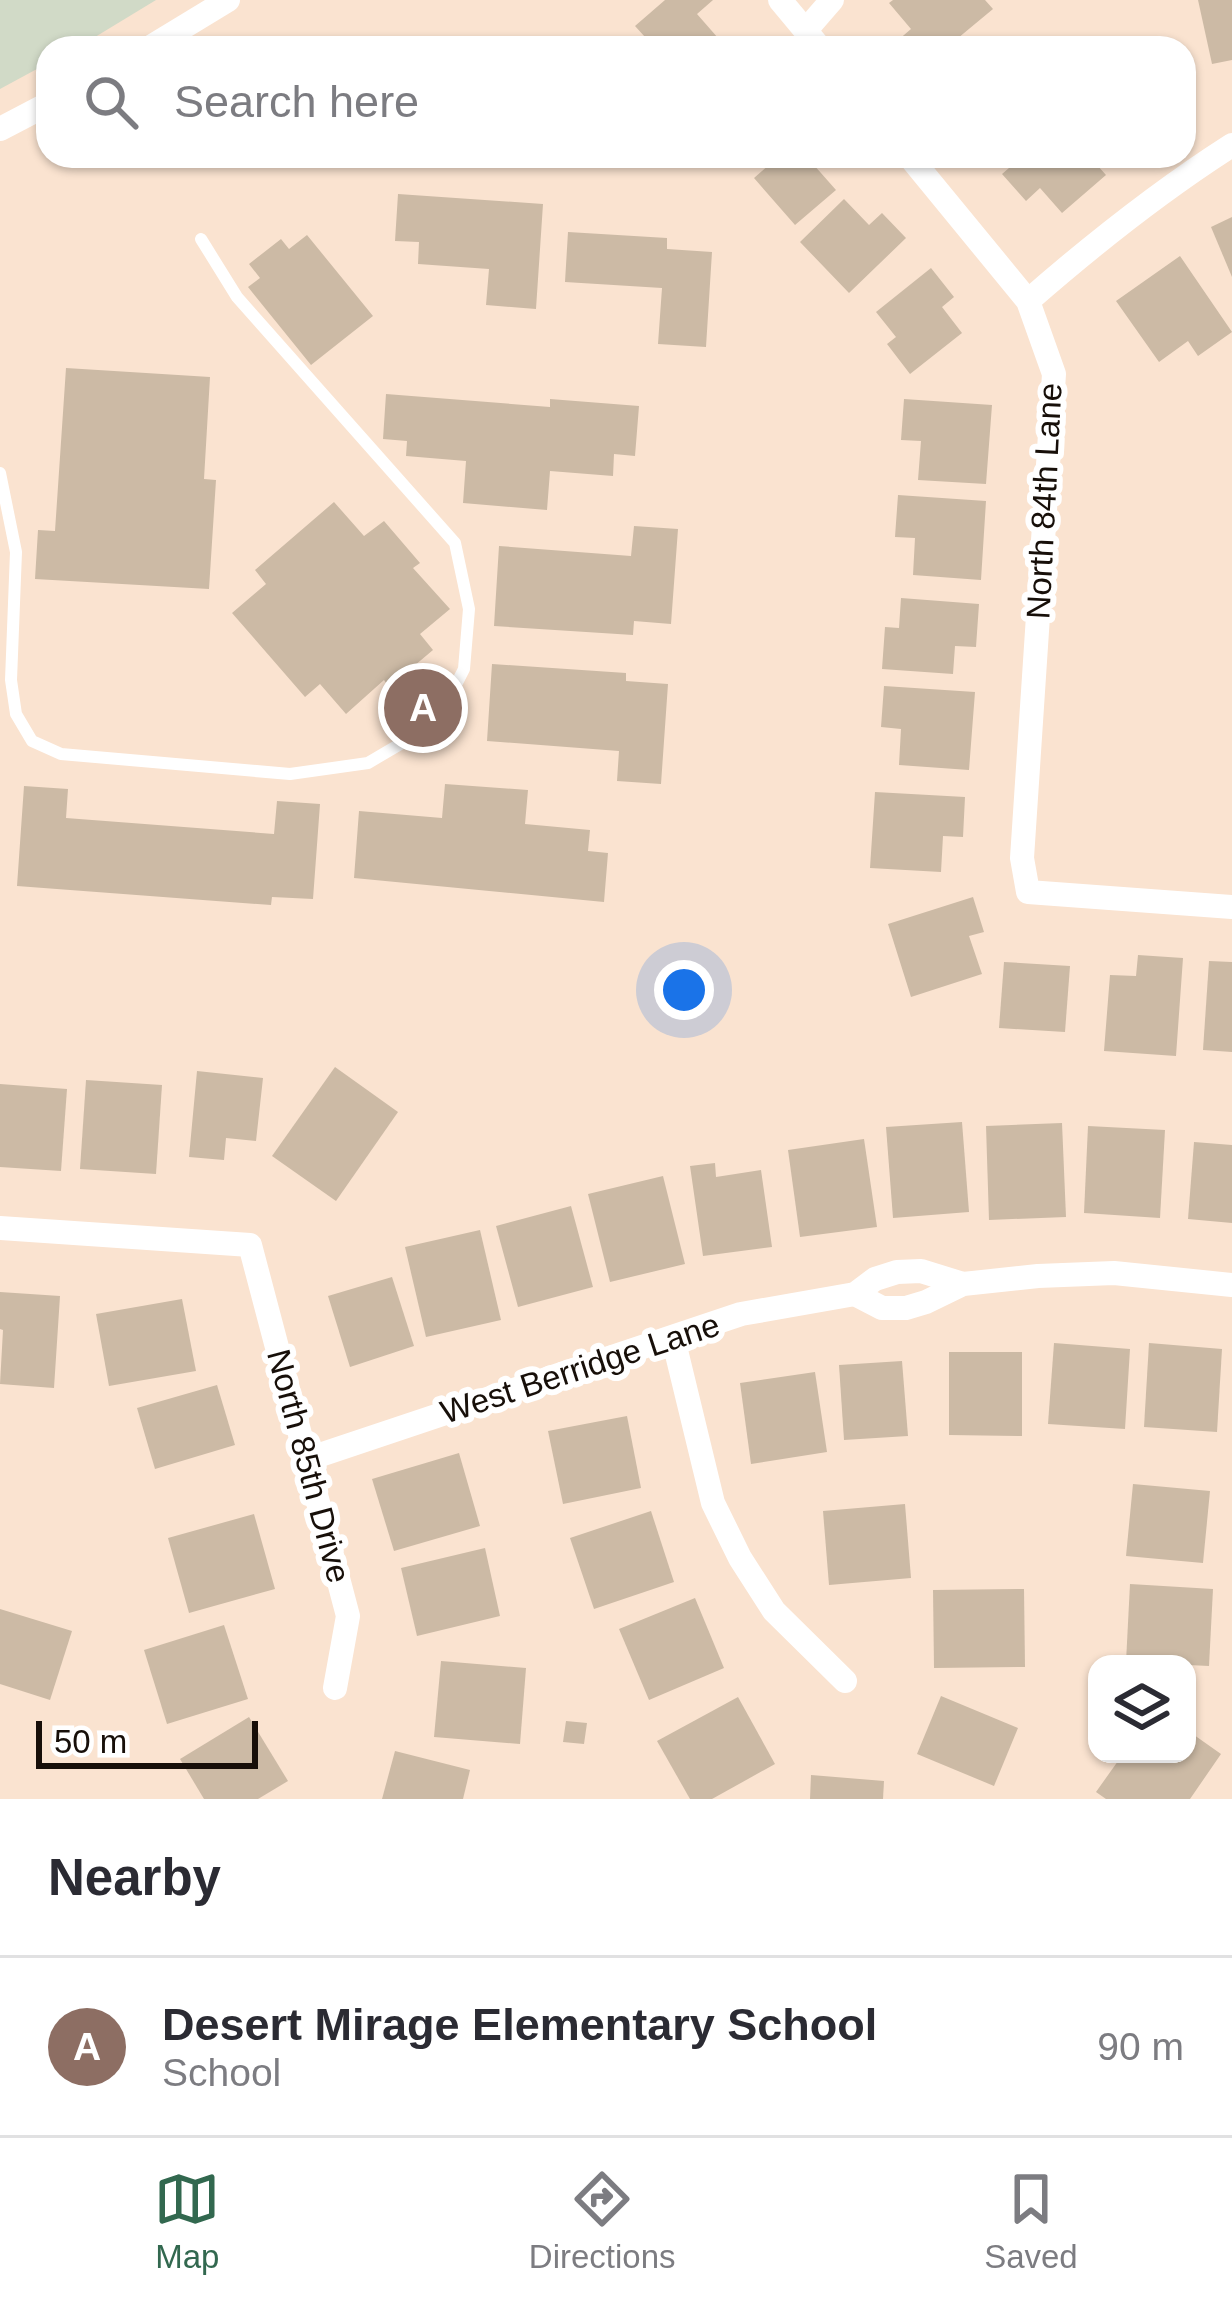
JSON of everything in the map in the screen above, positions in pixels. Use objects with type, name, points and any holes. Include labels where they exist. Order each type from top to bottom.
[{"type":"street","points":[[169,36],[228,0]]},
{"type":"street","points":[[780,0],[810,36]]},
{"type":"street","points":[[814,36],[832,0]]},
{"type":"street","points":[[0,129],[36,110]]},
{"type":"street","points":[[1028,302],[1232,145]]},
{"type":"street","name":"North 84th Lane","points":[[919,168],[1028,302],[1054,374],[1022,858],[1028,892],[1232,907]]},
{"type":"street","name":"North 85th Drive","points":[[0,1228],[250,1245],[348,1616],[335,1688]]},
{"type":"street","name":"West Berridge Lane","points":[[308,1459],[741,1314],[855,1294],[875,1279],[897,1272],[921,1271],[962,1284]]},
{"type":"street","name":"West Berridge Lane","points":[[855,1294],[882,1308],[906,1308],[962,1284],[1038,1276],[1114,1273],[1232,1285]]},
{"type":"street","points":[[673,1338],[713,1503],[731,1540],[774,1611],[845,1681]]},
{"type":"lane","points":[[0,473],[16,552],[11,680],[16,713],[32,741],[61,754],[290,774],[368,764],[419,733],[446,704],[464,669],[470,609],[455,543],[237,297],[201,238]]},
{"type":"green space","points":[[0,0],[156,0],[97,36],[36,36],[36,70],[0,89]]},
{"type":"building","points":[[665,0],[713,0],[697,14],[716,36],[644,36],[635,26]]},
{"type":"building","points":[[985,0],[993,9],[960,36],[903,36],[911,29],[889,3]]},
{"type":"building","points":[[1198,0],[1232,0],[1232,60],[1212,64]]},
{"type":"building","points":[[765,168],[817,168],[836,190],[795,225],[754,178]]},
{"type":"building","points":[[1009,168],[1100,168],[1106,175],[1062,213],[1040,188],[1026,201],[1002,174]]},
{"type":"building","points":[[398,194],[543,204],[536,309],[486,305],[489,269],[418,264],[419,242],[395,241]]},
{"type":"building","points":[[844,199],[869,225],[882,213],[906,238],[849,293],[800,242]]},
{"type":"building","points":[[1232,217],[1232,277],[1211,227]]},
{"type":"building","points":[[568,232],[667,238],[667,249],[712,252],[706,347],[658,344],[662,288],[565,282]]},
{"type":"building","points":[[307,235],[373,316],[311,365],[248,287],[260,278],[249,264],[281,239],[289,249]]},
{"type":"building","points":[[1180,256],[1232,332],[1198,356],[1188,341],[1159,362],[1116,301]]},
{"type":"building","points":[[931,268],[954,297],[942,307],[962,333],[910,374],[887,344],[896,337],[876,312]]},
{"type":"building","points":[[66,368],[210,377],[204,479],[216,480],[209,589],[35,579],[38,530],[55,531]]},
{"type":"building","points":[[386,394],[550,407],[550,399],[639,406],[635,456],[614,454],[613,476],[550,471],[547,510],[463,503],[466,461],[406,456],[407,441],[383,439]]},
{"type":"building","points":[[904,399],[992,405],[986,484],[918,480],[921,441],[901,440]]},
{"type":"building","points":[[898,495],[986,501],[981,580],[913,575],[915,538],[895,537]]},
{"type":"building","points":[[334,502],[364,536],[384,521],[420,563],[413,568],[450,609],[420,634],[433,650],[389,687],[384,680],[346,714],[320,684],[305,697],[232,613],[266,584],[255,570]]},
{"type":"building","points":[[634,526],[678,529],[671,624],[634,621],[633,635],[494,626],[499,546],[631,556]]},
{"type":"building","points":[[901,598],[979,604],[976,647],[955,646],[953,674],[882,669],[885,627],[899,628]]},
{"type":"building","points":[[492,664],[626,673],[626,681],[668,684],[661,784],[617,781],[619,751],[487,741]]},
{"type":"building","points":[[884,686],[975,692],[969,770],[899,765],[901,729],[881,727]]},
{"type":"building","points":[[445,784],[528,790],[525,824],[590,830],[588,851],[608,853],[604,902],[354,878],[359,811],[442,818]]},
{"type":"building","points":[[24,786],[68,789],[66,818],[274,834],[277,801],[320,804],[313,899],[272,897],[271,905],[17,886]]},
{"type":"building","points":[[875,792],[965,797],[963,837],[943,836],[941,872],[870,868]]},
{"type":"building","points":[[973,897],[984,932],[969,936],[982,974],[911,997],[888,924]]},
{"type":"building","points":[[1138,955],[1183,958],[1176,1056],[1104,1051],[1110,975],[1136,976]]},
{"type":"building","points":[[1209,961],[1232,962],[1232,1052],[1203,1050]]},
{"type":"building","points":[[1004,962],[1070,966],[1065,1032],[999,1028]]},
{"type":"building","points":[[335,1067],[398,1112],[336,1201],[272,1156]]},
{"type":"building","points":[[197,1071],[263,1078],[256,1141],[226,1138],[224,1160],[189,1157]]},
{"type":"building","points":[[86,1080],[162,1085],[156,1174],[80,1169]]},
{"type":"building","points":[[0,1084],[67,1089],[61,1171],[0,1167]]},
{"type":"building","points":[[962,1122],[969,1212],[893,1218],[886,1127]]},
{"type":"building","points":[[1062,1123],[1066,1217],[989,1220],[986,1126]]},
{"type":"building","points":[[1088,1126],[1165,1130],[1160,1218],[1084,1213]]},
{"type":"building","points":[[864,1139],[877,1227],[800,1237],[788,1150]]},
{"type":"building","points":[[1194,1142],[1232,1145],[1232,1223],[1188,1219]]},
{"type":"building","points":[[715,1163],[716,1177],[761,1170],[772,1247],[703,1256],[690,1166]]},
{"type":"building","points":[[663,1176],[685,1264],[610,1282],[588,1194]]},
{"type":"building","points":[[571,1206],[593,1287],[518,1307],[496,1226]]},
{"type":"building","points":[[480,1230],[501,1320],[426,1337],[405,1247]]},
{"type":"building","points":[[392,1277],[414,1346],[350,1367],[328,1296]]},
{"type":"building","points":[[0,1292],[60,1296],[54,1388],[0,1384]]},
{"type":"building","points":[[182,1299],[196,1371],[109,1386],[96,1314]]},
{"type":"building","points":[[1054,1343],[1130,1349],[1125,1429],[1048,1424]]},
{"type":"building","points":[[1149,1343],[1222,1349],[1217,1432],[1144,1427]]},
{"type":"building","points":[[949,1352],[1022,1352],[1022,1436],[949,1435]]},
{"type":"building","points":[[902,1361],[908,1436],[844,1440],[839,1365]]},
{"type":"building","points":[[815,1372],[827,1452],[751,1464],[740,1383]]},
{"type":"building","points":[[217,1385],[235,1445],[155,1469],[137,1408]]},
{"type":"building","points":[[627,1416],[641,1488],[563,1504],[548,1431]]},
{"type":"building","points":[[459,1453],[480,1526],[394,1551],[372,1479]]},
{"type":"building","points":[[1133,1484],[1210,1491],[1203,1563],[1126,1556]]},
{"type":"building","points":[[905,1504],[911,1578],[829,1585],[823,1511]]},
{"type":"building","points":[[651,1511],[674,1582],[594,1609],[570,1538]]},
{"type":"building","points":[[254,1514],[275,1589],[189,1613],[168,1538]]},
{"type":"building","points":[[485,1548],[500,1616],[417,1636],[401,1568]]},
{"type":"building","points":[[1130,1584],[1213,1589],[1209,1666],[1196,1665],[1196,1655],[1126,1655]]},
{"type":"building","points":[[1024,1589],[1025,1667],[934,1668],[933,1590]]},
{"type":"building","points":[[695,1598],[724,1668],[649,1700],[619,1629]]},
{"type":"building","points":[[0,1609],[72,1631],[50,1700],[0,1684]]},
{"type":"building","points":[[224,1625],[248,1699],[167,1724],[144,1650]]},
{"type":"building","points":[[441,1661],[526,1668],[520,1744],[434,1737]]},
{"type":"building","points":[[941,1696],[1018,1728],[994,1786],[917,1754]]},
{"type":"building","points":[[738,1697],[775,1764],[712,1799],[690,1799],[657,1741]]},
{"type":"building","points":[[249,1717],[288,1781],[258,1799],[204,1799],[180,1759]]},
{"type":"building","points":[[566,1721],[587,1723],[584,1744],[563,1742]]},
{"type":"building","points":[[1196,1736],[1221,1754],[1190,1799],[1106,1799],[1096,1792],[1117,1763],[1196,1763]]},
{"type":"building","points":[[395,1751],[470,1770],[463,1799],[382,1799]]},
{"type":"building","points":[[811,1775],[884,1781],[883,1799],[810,1799]]},
{"type":"place","name":"Desert Mirage Elementary School","points":[[423,708]]}]
